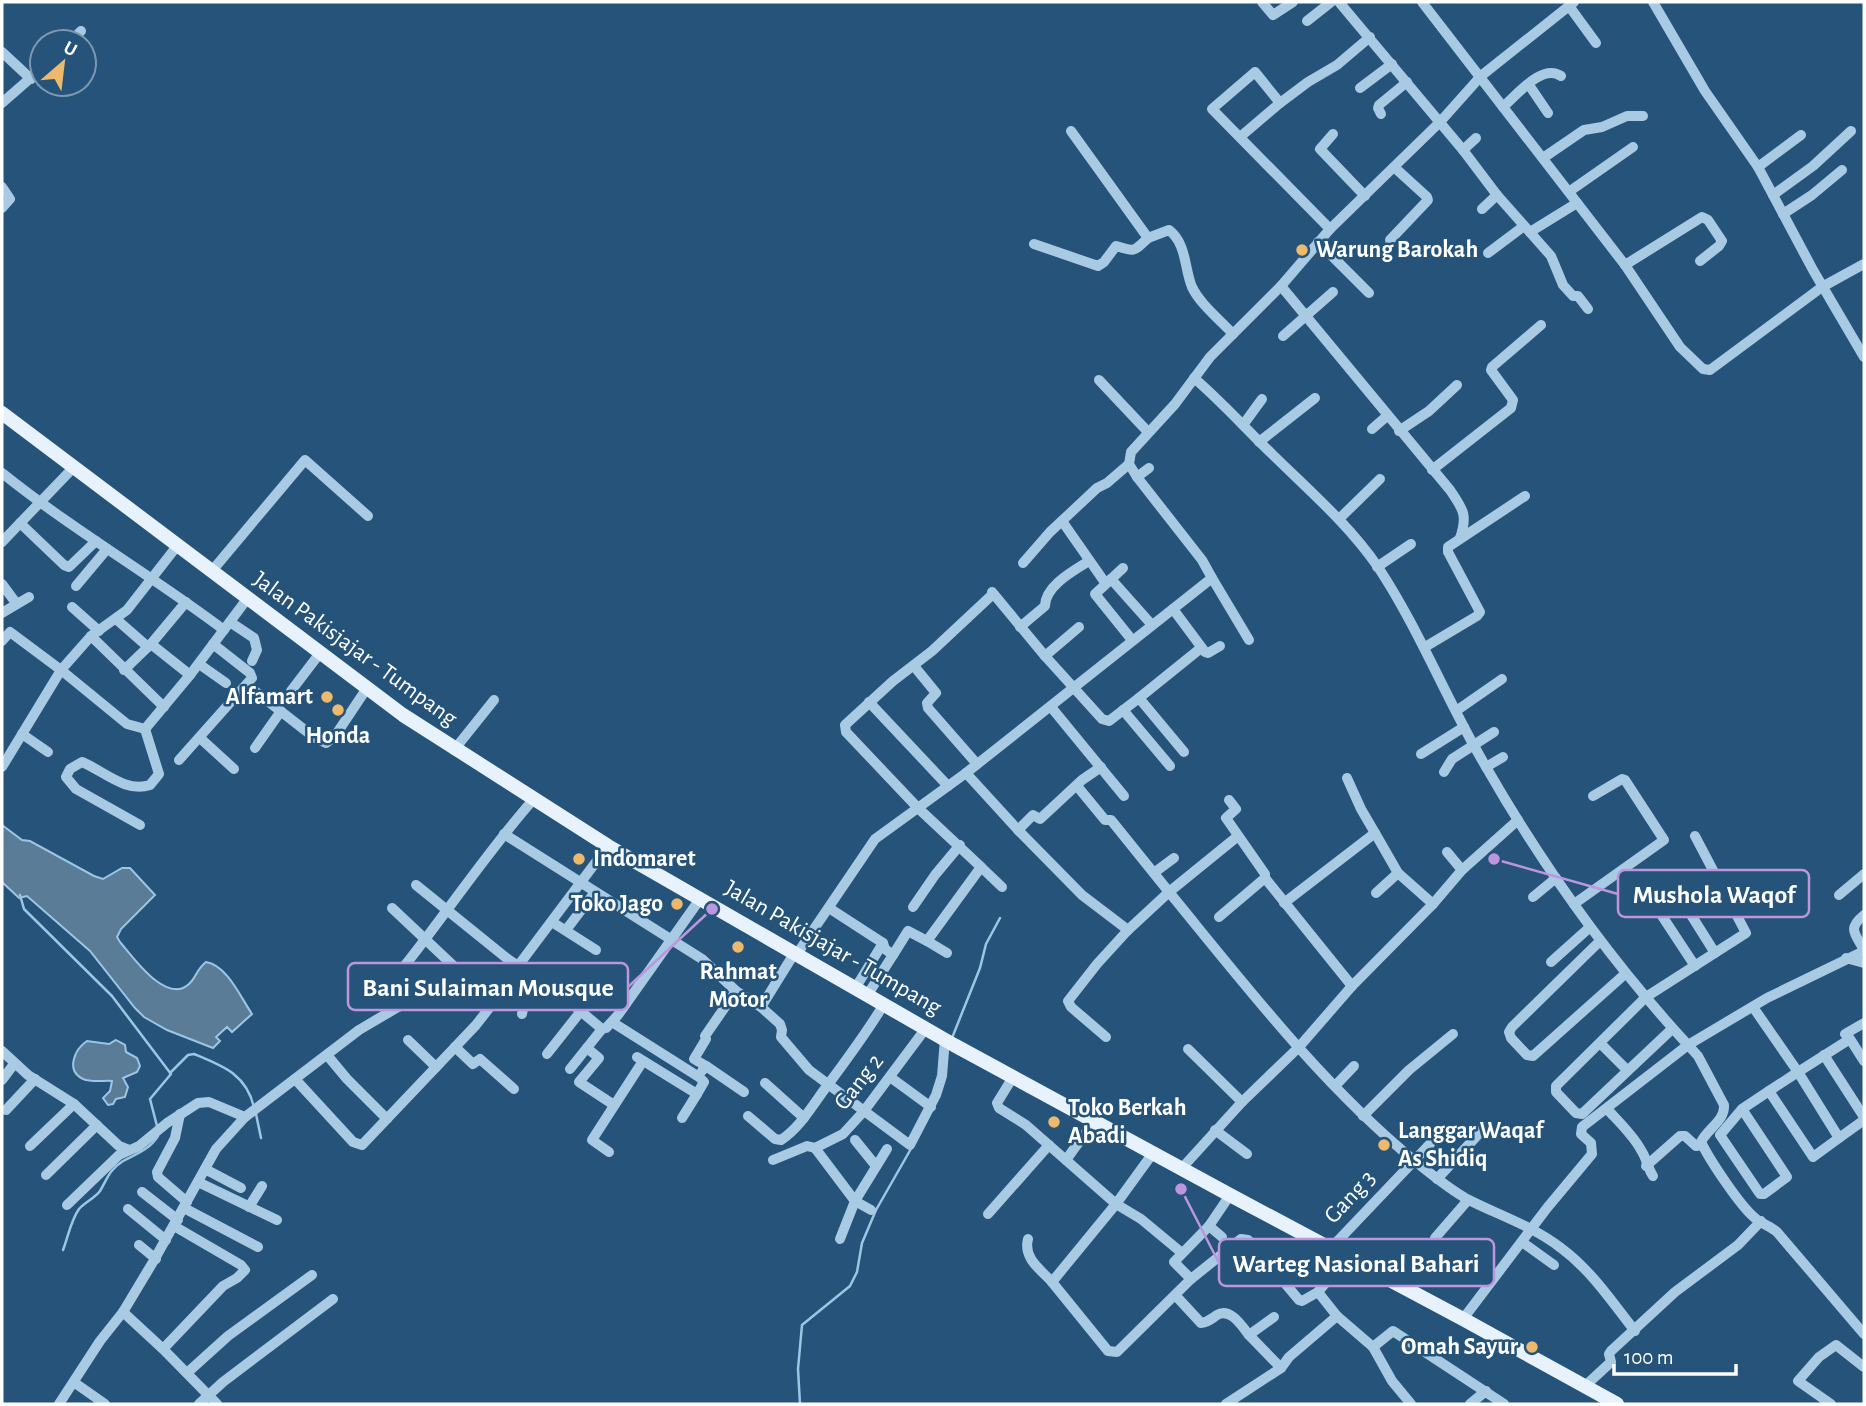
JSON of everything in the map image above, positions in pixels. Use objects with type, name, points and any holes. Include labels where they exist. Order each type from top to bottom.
[{"type":"main road","name":"Jalan Pakisjajar - Tumpang","points":[[2,413],[72,469],[367,688],[454,750],[533,800],[608,846],[948,1041],[1463,1318],[1617,1404]]},
{"type":"street","points":[[1262,2],[1273,15],[1293,2]]},
{"type":"street","points":[[1307,21],[1331,2]]},
{"type":"street","points":[[1339,2],[1463,150],[1497,195],[1551,256],[1563,285],[1573,296],[1578,296],[1588,309]]},
{"type":"street","points":[[1422,2],[1570,191],[1680,346],[1700,367],[1707,371],[1822,287],[1864,264]]},
{"type":"street","points":[[1653,2],[1705,91],[1758,167],[1822,287],[1864,357]]},
{"type":"street","points":[[1023,563],[1097,488],[1129,464],[1131,452],[1198,382],[1210,357],[1281,286],[1330,229],[1440,122],[1480,76],[1566,5],[1596,43]]},
{"type":"street","points":[[1240,137],[1280,103],[1337,65],[1370,37]]},
{"type":"street","points":[[2,52],[28,76]]},
{"type":"street","points":[[1360,88],[1392,64]]},
{"type":"street","points":[[1280,103],[1255,72],[1212,109],[1330,229]]},
{"type":"street","points":[[1503,107],[1544,74],[1557,73],[1561,76]]},
{"type":"street","points":[[2,103],[28,81]]},
{"type":"street","points":[[1381,114],[1378,108],[1383,101],[1407,82]]},
{"type":"street","points":[[1529,85],[1548,113]]},
{"type":"street","points":[[1543,158],[1584,130],[1602,127],[1627,116],[1643,116]]},
{"type":"street","points":[[1071,131],[1148,238]]},
{"type":"street","points":[[1773,195],[1813,166],[1851,131]]},
{"type":"street","points":[[1333,134],[1321,147],[1321,151],[1365,196]]},
{"type":"street","points":[[1758,167],[1801,135]]},
{"type":"street","points":[[1463,150],[1476,138]]},
{"type":"street","points":[[1570,191],[1633,147]]},
{"type":"street","points":[[1390,240],[1428,200],[1394,167]]},
{"type":"street","points":[[1783,214],[1812,195],[1842,170]]},
{"type":"street","points":[[2,187],[10,199],[2,208]]},
{"type":"street","points":[[1482,209],[1497,195]]},
{"type":"street","points":[[1488,253],[1577,203]]},
{"type":"street","points":[[1625,265],[1702,217],[1708,220],[1722,241],[1700,261]]},
{"type":"street","points":[[1034,244],[1098,266],[1116,246],[1130,251],[1148,238],[1166,230],[1172,232],[1184,254],[1192,287],[1233,334]]},
{"type":"street","points":[[1318,242],[1369,293]]},
{"type":"street","points":[[1281,286],[1463,509],[1465,517],[1461,538]]},
{"type":"street","points":[[1283,336],[1333,292]]},
{"type":"street","points":[[1432,470],[1511,408],[1513,400],[1493,374],[1492,367],[1541,325]]},
{"type":"street","points":[[1098,380],[1148,432]]},
{"type":"street","points":[[1198,382],[1339,519],[1377,567],[1425,647],[1473,744],[1518,821],[1589,928],[1704,1067],[1725,1109],[1721,1118],[1703,1137],[1702,1145],[1716,1169],[1747,1210],[1777,1233],[1864,1334]]},
{"type":"street","points":[[1399,431],[1435,406],[1457,385]]},
{"type":"street","points":[[1259,442],[1315,398]]},
{"type":"street","points":[[1243,425],[1262,399]]},
{"type":"street","points":[[1372,429],[1387,416]]},
{"type":"street","points":[[211,572],[305,460],[368,516]]},
{"type":"street","points":[[1129,464],[1202,560],[1249,640]]},
{"type":"street","points":[[1137,477],[1149,468]]},
{"type":"street","points":[[2,542],[72,469]]},
{"type":"street","points":[[2,472],[40,504],[151,579],[227,626],[254,638],[257,650],[252,661]]},
{"type":"street","points":[[1339,519],[1380,479]]},
{"type":"street","points":[[1425,647],[1480,612],[1448,552],[1448,547],[1525,496]]},
{"type":"street","points":[[1062,521],[1089,561],[1152,625]]},
{"type":"street","points":[[20,523],[69,567],[96,541]]},
{"type":"street","points":[[1377,567],[1411,544]]},
{"type":"street","points":[[4,760],[61,670],[95,634],[134,603],[177,546]]},
{"type":"street","points":[[76,586],[107,549]]},
{"type":"street","points":[[1020,627],[1045,606],[1046,595],[1089,561]]},
{"type":"street","points":[[1123,568],[1094,594],[1132,640]]},
{"type":"street","points":[[761,1007],[792,957],[797,954],[875,839],[966,773],[1212,578]]},
{"type":"street","points":[[2,584],[16,603]]},
{"type":"street","points":[[1002,887],[918,808],[845,729],[848,721],[914,666],[993,593],[1045,656],[1106,721],[1201,648]]},
{"type":"street","points":[[2,613],[29,597]]},
{"type":"street","points":[[145,729],[199,664],[247,598]]},
{"type":"street","points":[[124,670],[186,602]]},
{"type":"street","points":[[72,607],[124,670],[164,707]]},
{"type":"street","points":[[1173,609],[1201,648],[1208,653],[1220,646]]},
{"type":"street","points":[[116,619],[190,675]]},
{"type":"street","points":[[1045,656],[1079,627]]},
{"type":"street","points":[[2,641],[10,632],[127,724],[145,729]]},
{"type":"street","points":[[179,760],[251,678],[250,673],[213,643]]},
{"type":"street","points":[[291,691],[320,653]]},
{"type":"street","points":[[199,664],[226,682]]},
{"type":"street","points":[[914,666],[936,693],[927,703],[928,708],[977,764]]},
{"type":"street","points":[[1456,711],[1502,679]]},
{"type":"street","points":[[247,685],[315,738],[326,743],[335,736],[367,688]]},
{"type":"street","points":[[1139,698],[1184,752]]},
{"type":"street","points":[[454,750],[494,700]]},
{"type":"street","points":[[869,702],[948,786]]},
{"type":"street","points":[[1051,707],[1124,796]]},
{"type":"street","points":[[1123,710],[1170,766]]},
{"type":"street","points":[[255,748],[281,711]]},
{"type":"street","points":[[1421,754],[1464,727]]},
{"type":"street","points":[[140,825],[76,789],[66,777],[75,764],[82,762],[122,784],[134,787],[150,785],[159,774],[145,729]]},
{"type":"street","points":[[1444,772],[1450,761],[1494,732]]},
{"type":"street","points":[[22,734],[48,752]]},
{"type":"street","points":[[200,738],[234,769]]},
{"type":"street","points":[[1486,766],[1503,757]]},
{"type":"street","points":[[1018,830],[1033,815],[1040,819],[1101,767]]},
{"type":"street","points":[[966,773],[1082,895],[1128,930]]},
{"type":"street","points":[[1347,778],[1361,809],[1398,873],[1433,904]]},
{"type":"street","points":[[1574,904],[1664,840],[1625,780],[1616,781],[1593,796]]},
{"type":"street","points":[[1077,786],[1105,820],[1111,820],[1299,1046],[1363,1116],[1437,1179],[1468,1199],[1562,1248],[1577,1261],[1635,1331]]},
{"type":"street","points":[[402,969],[533,800]]},
{"type":"street","points":[[1229,800],[1236,809],[1226,818],[1265,877],[1352,986]]},
{"type":"street","points":[[1182,1168],[1215,1130],[1299,1046],[1352,986],[1433,904],[1462,870],[1518,821]]},
{"type":"street","points":[[504,834],[702,959],[736,991],[761,1007],[780,1024],[781,1037],[809,1070],[910,1145],[931,1107],[942,1076],[948,1041]]},
{"type":"street","points":[[1284,903],[1375,834]]},
{"type":"street","points":[[1106,1037],[1071,1007],[1068,1001],[1128,930],[1169,892],[1238,836]]},
{"type":"street","points":[[1672,1029],[1586,1112],[1580,1115],[1576,1113],[1556,1092],[1556,1086],[1646,997],[1747,931],[1695,836]]},
{"type":"street","points":[[913,907],[960,845]]},
{"type":"street","points":[[295,1079],[359,1146],[364,1144],[481,1019],[608,846]]},
{"type":"street","points":[[1447,852],[1462,870]]},
{"type":"street","points":[[1155,873],[1174,858]]},
{"type":"street","points":[[927,941],[981,867]]},
{"type":"street","points":[[1376,893],[1398,873]]},
{"type":"street","points":[[1839,895],[1864,874]]},
{"type":"street","points":[[1666,875],[1715,953]]},
{"type":"street","points":[[1219,918],[1265,877]]},
{"type":"street","points":[[1533,897],[1556,878]]},
{"type":"street","points":[[416,885],[602,1029]]},
{"type":"street","points":[[1643,887],[1695,966]]},
{"type":"street","points":[[566,930],[595,892]]},
{"type":"street","points":[[570,1069],[602,1029],[612,1022],[700,899]]},
{"type":"street","points":[[393,908],[483,996]]},
{"type":"street","points":[[829,908],[883,943],[885,949],[893,955]]},
{"type":"street","points":[[1463,1318],[1592,1154],[1591,1143],[1581,1134],[1582,1127],[1688,1045],[1753,1007],[1864,951],[1853,923],[1864,915]]},
{"type":"street","points":[[552,922],[596,950]]},
{"type":"street","points":[[1551,962],[1589,928]]},
{"type":"street","points":[[862,991],[893,955],[908,931],[947,953]]},
{"type":"street","points":[[1601,941],[1512,1027],[1511,1038],[1527,1055],[1533,1056],[1625,974]]},
{"type":"street","points":[[862,991],[883,943]]},
{"type":"street","points":[[1846,958],[1864,963]]},
{"type":"street","points":[[506,985],[525,1000],[522,1014]]},
{"type":"street","points":[[736,991],[705,1036],[706,1039],[694,1059],[744,1091]]},
{"type":"street","points":[[59,1404],[156,1259],[216,1150],[252,1113],[359,1030],[398,1007],[449,995],[496,998]]},
{"type":"street","points":[[748,1116],[775,1139],[780,1140],[804,1118],[868,1031],[884,1003]]},
{"type":"street","points":[[1753,1007],[1839,1138]]},
{"type":"street","points":[[547,1054],[581,1012]]},
{"type":"street","points":[[612,1022],[704,1082],[682,1118]]},
{"type":"street","points":[[1742,1109],[1787,1177],[1764,1195],[1760,1194],[1720,1135],[1742,1109],[1824,1055],[1864,1023]]},
{"type":"street","name":"Gang 2","points":[[773,1160],[807,1146],[815,1148],[843,1134],[864,1111],[926,1028]]},
{"type":"street","points":[[1847,1037],[1864,1030]]},
{"type":"street","points":[[1363,1116],[1409,1070],[1453,1034]]},
{"type":"street","points":[[1847,1037],[1864,1061]]},
{"type":"street","points":[[408,1040],[436,1067]]},
{"type":"street","points":[[1601,1044],[1627,1070]]},
{"type":"street","points":[[455,1047],[473,1064],[480,1059],[514,1089]]},
{"type":"street","points":[[587,1048],[599,1058],[579,1082],[614,1105]]},
{"type":"street","points":[[1188,1049],[1242,1102]]},
{"type":"street","points":[[2,1051],[14,1064],[74,1104],[119,1146],[129,1150]]},
{"type":"street","points":[[327,1055],[387,1119]]},
{"type":"street","points":[[1769,1091],[1813,1157],[1864,1119],[1824,1055]]},
{"type":"street","points":[[609,1152],[592,1140],[640,1059],[696,1094]]},
{"type":"street","points":[[2,1080],[14,1064]]},
{"type":"street","points":[[699,1077],[706,1066]]},
{"type":"street","points":[[1335,1086],[1354,1066]]},
{"type":"street","points":[[890,1077],[931,1107]]},
{"type":"street","points":[[1013,1077],[998,1107],[1026,1125],[1116,1204],[1141,1219],[1182,1253]]},
{"type":"street","points":[[6,1110],[35,1079]]},
{"type":"street","points":[[765,1083],[804,1118]]},
{"type":"street","points":[[67,1205],[119,1155],[139,1146],[180,1114],[204,1101],[252,1113]]},
{"type":"street","points":[[30,1146],[74,1104]]},
{"type":"street","points":[[1607,1109],[1639,1146],[1646,1166],[1653,1176]]},
{"type":"street","points":[[180,1114],[175,1138],[157,1172],[158,1177],[186,1205],[258,1247]]},
{"type":"street","points":[[1066,1160],[1094,1121]]},
{"type":"street","points":[[46,1175],[97,1125]]},
{"type":"street","points":[[1437,1179],[1485,1127]]},
{"type":"street","points":[[1215,1130],[1247,1154]]},
{"type":"street","points":[[1646,1166],[1680,1136],[1685,1136],[1694,1145],[1702,1145]]},
{"type":"street","points":[[855,1140],[876,1166]]},
{"type":"street","name":"Gang 3","points":[[1331,1248],[1430,1144]]},
{"type":"street","points":[[988,1214],[1049,1145]]},
{"type":"street","points":[[815,1148],[855,1201],[871,1210]]},
{"type":"street","points":[[841,1239],[855,1201],[887,1149]]},
{"type":"street","points":[[1052,1283],[1153,1153]]},
{"type":"street","points":[[205,1169],[241,1188]]},
{"type":"street","points":[[198,1182],[278,1220]]},
{"type":"street","points":[[249,1207],[262,1186]]},
{"type":"street","points":[[142,1192],[176,1223],[241,1265],[244,1270],[237,1278],[223,1286],[163,1349]]},
{"type":"street","points":[[1191,1279],[1174,1264],[1209,1226],[1230,1195]]},
{"type":"street","points":[[1435,1238],[1468,1199]]},
{"type":"street","points":[[140,1217],[153,1200]]},
{"type":"street","points":[[128,1209],[166,1240]]},
{"type":"street","points":[[1585,1386],[1611,1362],[1611,1351],[1761,1221]]},
{"type":"street","points":[[1209,1226],[1222,1237]]},
{"type":"street","points":[[1028,1239],[1026,1251],[1029,1257],[1112,1353],[1117,1352],[1191,1279],[1244,1238],[1277,1271],[1299,1300],[1318,1292],[1347,1257]]},
{"type":"street","points":[[1522,1242],[1554,1265]]},
{"type":"street","points":[[139,1245],[156,1259]]},
{"type":"street","points":[[187,1373],[229,1336],[312,1275]]},
{"type":"street","points":[[1318,1292],[1338,1316],[1373,1347],[1392,1381],[1411,1404]]},
{"type":"street","points":[[1175,1296],[1202,1322],[1210,1321],[1219,1314],[1226,1313],[1233,1317],[1281,1368]]},
{"type":"street","points":[[199,1404],[333,1299]]},
{"type":"street","points":[[123,1312],[217,1404]]},
{"type":"street","points":[[1226,1404],[1281,1368],[1289,1357],[1338,1316]]},
{"type":"street","points":[[1249,1335],[1274,1317]]},
{"type":"street","points":[[1373,1347],[1393,1331],[1504,1404]]},
{"type":"street","points":[[1831,1404],[1796,1384],[1815,1361],[1836,1345],[1864,1367]]},
{"type":"street","points":[[72,1386],[104,1404]]},
{"type":"street","points":[[1470,1404],[1486,1391]]},
{"type":"water","points":[[2,825],[22,840],[30,841],[94,876],[103,879],[122,868],[130,868],[155,895],[121,929],[117,937],[133,958],[160,984],[180,989],[189,984],[206,962],[214,964],[227,976],[252,1014],[232,1032],[227,1027],[216,1037],[220,1041],[213,1048],[167,1030],[144,1017],[90,951],[27,896],[19,898],[2,882]]},
{"type":"water","points":[[116,1040],[125,1045],[126,1052],[137,1058],[140,1066],[137,1072],[123,1078],[128,1087],[125,1097],[108,1105],[103,1098],[110,1091],[112,1081],[83,1079],[73,1065],[76,1054],[87,1041],[109,1044]]},
{"type":"waterway","points":[[20,895],[24,909],[112,996],[171,1074],[150,1099],[157,1126]]},
{"type":"waterway","points":[[952,1038],[980,968],[986,944],[1000,918]]},
{"type":"waterway","points":[[170,1073],[188,1055],[194,1054],[224,1067],[239,1079],[254,1107]]},
{"type":"waterway","points":[[256,1114],[261,1138]]},
{"type":"waterway","points":[[63,1250],[79,1209],[100,1191],[114,1168],[146,1148],[158,1136]]},
{"type":"waterway","points":[[800,1404],[798,1369],[802,1325],[850,1286],[857,1272],[862,1243],[876,1210],[912,1147]]},
{"type":"place","name":"Warung Barokah","points":[[1302,250]]},
{"type":"place","name":"Alfamart","points":[[327,697]]},
{"type":"place","name":"Honda","points":[[338,710]]},
{"type":"place","name":"Indomaret","points":[[579,859]]},
{"type":"place","name":"Mushola Waqof","points":[[1494,859]]},
{"type":"place","name":"Toko Jago","points":[[677,904]]},
{"type":"place","name":"Bani Sulaiman Mousque","points":[[712,909]]},
{"type":"place","name":"Rahmat Motor","points":[[738,947]]},
{"type":"place","name":"Toko Berkah Abadi","points":[[1054,1122]]},
{"type":"place","name":"Langgar Waqaf As Shidiq","points":[[1384,1145]]},
{"type":"place","name":"Warteg Nasional Bahari","points":[[1181,1189]]},
{"type":"place","name":"Omah Sayur","points":[[1532,1347]]}]
